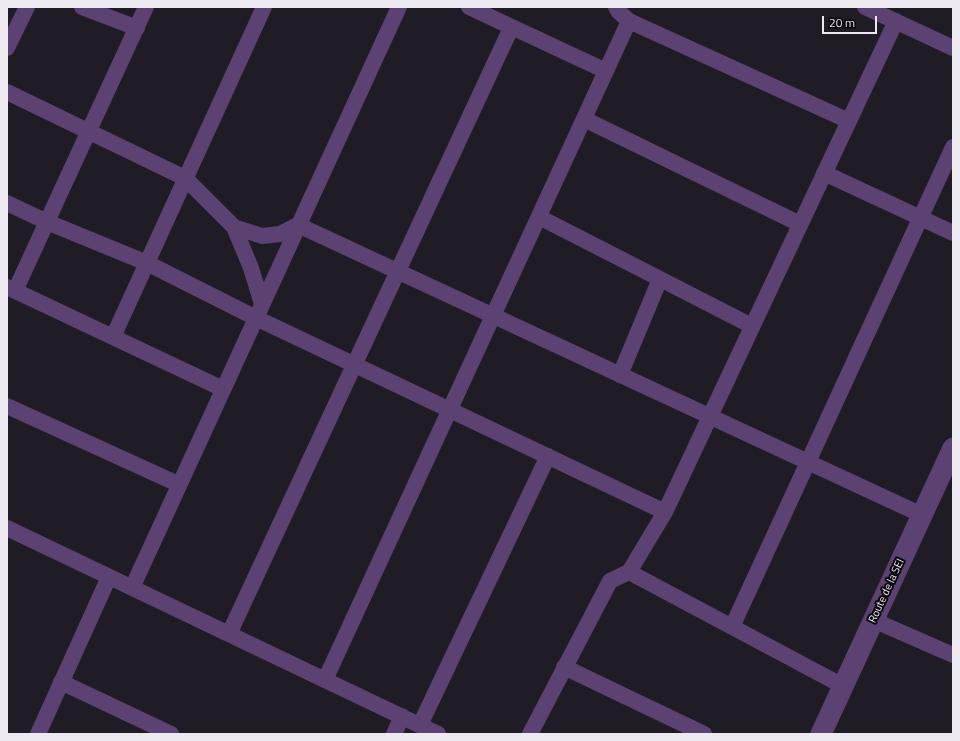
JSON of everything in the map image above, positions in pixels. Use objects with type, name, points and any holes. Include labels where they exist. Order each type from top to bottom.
[{"type":"street","points":[[7,48],[27,7]]},
{"type":"street","points":[[82,7],[136,28]]},
{"type":"street","points":[[146,7],[47,222],[11,289],[223,389]]},
{"type":"street","points":[[113,337],[264,7]]},
{"type":"street","points":[[132,588],[178,484],[399,7]]},
{"type":"street","points":[[469,7],[511,28],[606,71]]},
{"type":"street","points":[[616,7],[618,11],[629,21],[849,121]]},
{"type":"street","points":[[866,7],[953,48]]},
{"type":"street","points":[[325,680],[629,21]]},
{"type":"street","points":[[530,734],[610,581],[629,572],[665,512],[896,21]]},
{"type":"street","points":[[229,634],[511,28]]},
{"type":"street","points":[[7,92],[185,178],[234,227],[251,268],[259,311]]},
{"type":"street","points":[[584,119],[800,224]]},
{"type":"street","points":[[732,627],[953,147]]},
{"type":"street","points":[[824,173],[953,233]]},
{"type":"street","points":[[7,203],[47,222],[259,311],[354,365],[665,512]]},
{"type":"street","points":[[539,217],[752,326]]},
{"type":"street","points":[[234,227],[262,236],[280,234],[298,225]]},
{"type":"street","points":[[298,225],[922,515]]},
{"type":"street","points":[[620,375],[660,279]]},
{"type":"street","points":[[7,406],[178,484]]},
{"type":"street","name":"Route de la SEI","points":[[821,734],[953,448]]},
{"type":"street","points":[[420,725],[548,456]]},
{"type":"street","points":[[7,529],[438,734]]},
{"type":"street","points":[[629,572],[843,686]]},
{"type":"street","points":[[38,734],[109,577]]},
{"type":"street","points":[[873,620],[953,655]]},
{"type":"street","points":[[564,667],[704,734]]},
{"type":"street","points":[[61,682],[171,734]]},
{"type":"street","points":[[394,734],[402,716]]}]
